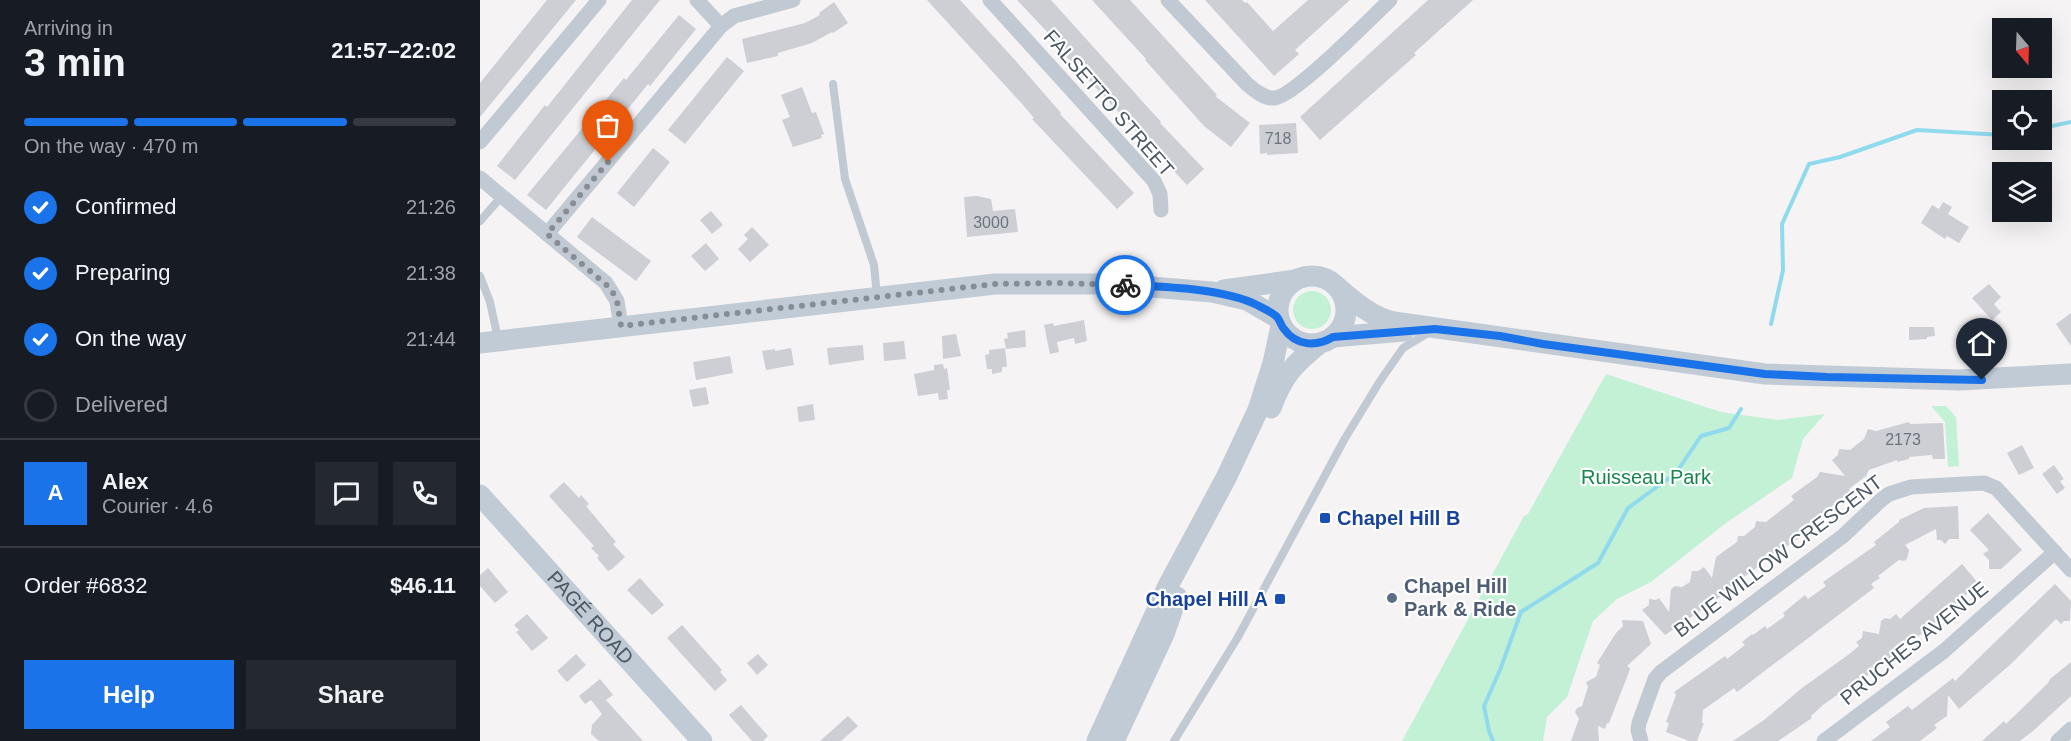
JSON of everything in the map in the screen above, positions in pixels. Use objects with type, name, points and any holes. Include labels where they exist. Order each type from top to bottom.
[{"type":"main road","points":[[1212,292],[1295,280],[1312,275],[1329,280],[1354,302],[1382,319],[1435,329],[1500,336],[1543,344],[1765,374],[1959,380],[2071,374]]},
{"type":"main road","points":[[1108,740],[1169,584],[1203,523],[1258,410],[1273,363],[1280,322],[1279,300],[1288,285],[1295,280]]},
{"type":"main road","points":[[489,342],[995,284],[1056,283],[1148,286],[1212,292],[1247,300],[1280,322],[1289,336],[1299,342],[1310,344],[1327,340],[1435,329]]},
{"type":"main road","points":[[1226,478],[1260,433],[1280,387],[1293,365],[1327,340],[1344,321],[1346,312],[1342,293],[1336,286]]},
{"type":"main road","name":"PAGÉ ROAD","points":[[480,495],[702,741]]},
{"type":"street","points":[[480,142],[599,0]]},
{"type":"street","points":[[697,0],[721,26]]},
{"type":"street","points":[[547,234],[721,26],[734,16],[793,0]]},
{"type":"street","name":"FALSETTO STREET","points":[[990,0],[1154,182],[1160,194],[1161,210]]},
{"type":"street","points":[[1169,0],[1246,84],[1268,98],[1277,98],[1298,86],[1390,0]]},
{"type":"street","points":[[480,178],[611,289],[617,301],[621,326]]},
{"type":"street","name":"BLUE WILLOW CRESCENT","points":[[1641,741],[1639,723],[1655,679],[1661,672],[1844,536],[1881,500],[1898,490],[1984,483],[1996,488],[2071,570]]},
{"type":"street","name":"PRUCHES AVENUE","points":[[1824,741],[1944,651],[2055,552]]},
{"type":"street","points":[[2058,741],[2071,729]]},
{"type":"lane","points":[[832,84],[845,179],[874,265],[877,297]]},
{"type":"lane","points":[[480,221],[502,196]]},
{"type":"lane","points":[[480,276],[490,302],[489,342]]},
{"type":"lane","points":[[1174,741],[1238,637],[1344,440],[1403,348],[1435,329]]},
{"type":"green space","points":[[1312,291],[1325,297],[1331,310],[1325,323],[1312,329],[1299,323],[1293,310],[1299,297]]},
{"type":"green space","name":"Ruisseau Park","points":[[1606,374],[1721,412],[1778,420],[1825,414],[1803,439],[1792,478],[1726,523],[1651,582],[1617,599],[1593,621],[1567,697],[1547,717],[1543,741],[1402,741],[1524,516],[1528,514]]},
{"type":"green space","points":[[1931,406],[1946,406],[1956,417],[1959,466],[1948,467],[1945,422]]},
{"type":"building","points":[[547,0],[576,0],[480,117],[480,83]]},
{"type":"building","points":[[632,0],[660,0],[515,180],[497,166]]},
{"type":"building","points":[[927,0],[960,0],[1060,114],[1134,193],[1117,209],[1032,119],[1034,118],[1023,105]]},
{"type":"building","points":[[1017,0],[1051,0],[1204,169],[1187,185],[1050,39],[1052,37]]},
{"type":"building","points":[[1092,0],[1130,0],[1217,95],[1215,96],[1250,123],[1231,147],[1204,126]]},
{"type":"building","points":[[1205,0],[1247,2],[1273,31],[1308,0],[1350,0],[1295,50],[1299,54],[1274,76]]},
{"type":"building","points":[[1428,0],[1473,0],[1414,53],[1416,55],[1320,140],[1300,117]]},
{"type":"building","points":[[834,2],[848,23],[812,43],[778,53],[778,56],[747,63],[742,39],[805,23],[820,15],[819,13]]},
{"type":"building","points":[[679,15],[696,29],[650,86],[648,84],[546,210],[527,195]]},
{"type":"building","points":[[727,57],[744,71],[685,144],[668,130]]},
{"type":"building","points":[[802,87],[812,113],[816,112],[824,134],[821,135],[822,138],[793,147],[782,120],[790,117],[781,95]]},
{"type":"building","points":[[1296,123],[1298,153],[1260,154],[1259,125]]},
{"type":"building","points":[[653,148],[670,162],[634,207],[617,193]]},
{"type":"building","points":[[977,196],[991,199],[993,211],[1015,209],[1018,232],[967,237],[964,197]]},
{"type":"building","points":[[1943,202],[1952,207],[1948,214],[1969,227],[1959,243],[1947,236],[1945,239],[1921,223],[1932,205],[1939,209]]},
{"type":"building","points":[[711,211],[723,225],[712,234],[700,220]]},
{"type":"building","points":[[592,217],[651,261],[636,281],[577,237]]},
{"type":"building","points":[[752,227],[769,245],[750,262],[738,249],[748,239],[744,235]]},
{"type":"building","points":[[706,243],[719,259],[705,271],[691,256]]},
{"type":"building","points":[[1989,284],[2001,297],[1994,304],[2001,312],[1992,320],[1972,298]]},
{"type":"building","points":[[2071,313],[2071,346],[2056,324]]},
{"type":"building","points":[[1084,320],[1087,341],[1075,344],[1074,338],[1057,342],[1059,352],[1050,354],[1044,325],[1053,323],[1054,326]]},
{"type":"building","points":[[1909,327],[1934,327],[1935,336],[1909,340]]},
{"type":"building","points":[[1025,330],[1026,347],[1006,349],[1004,339],[1008,338],[1007,333]]},
{"type":"building","points":[[956,334],[961,356],[943,359],[942,336]]},
{"type":"building","points":[[904,341],[906,359],[884,361],[883,343]]},
{"type":"building","points":[[863,345],[864,360],[829,365],[827,348]]},
{"type":"building","points":[[791,348],[794,365],[766,370],[762,351]]},
{"type":"building","points":[[1005,348],[1007,367],[1002,367],[1002,372],[992,374],[992,369],[987,369],[985,355],[989,354],[989,350]]},
{"type":"building","points":[[730,356],[733,373],[696,380],[693,362]]},
{"type":"building","points":[[943,364],[944,369],[947,368],[950,390],[947,390],[948,399],[939,400],[938,393],[918,396],[914,374],[934,370],[934,365]]},
{"type":"building","points":[[706,387],[709,404],[693,407],[689,390]]},
{"type":"building","points":[[813,404],[815,420],[799,422],[797,407]]},
{"type":"building","points":[[1909,422],[1910,424],[1943,423],[1945,459],[1933,459],[1932,455],[1909,457],[1909,459],[1897,462],[1897,460],[1869,470],[1866,476],[1849,489],[1851,491],[1821,515],[1822,518],[1803,535],[1665,635],[1642,610],[1649,605],[1649,599],[1659,598],[1669,612],[1671,589],[1675,586],[1682,587],[1690,582],[1692,571],[1698,571],[1704,567],[1712,578],[1716,557],[1737,542],[1738,536],[1744,536],[1755,527],[1756,521],[1766,522],[1794,500],[1791,496],[1817,477],[1820,472],[1845,476],[1832,460],[1838,455],[1839,449],[1850,450],[1864,439],[1868,429],[1876,431]]},
{"type":"building","points":[[2022,445],[2034,468],[2019,475],[2007,453]]},
{"type":"building","points":[[2054,465],[2064,479],[2060,481],[2065,488],[2057,494],[2042,474]]},
{"type":"building","points":[[564,482],[579,498],[581,495],[589,504],[586,506],[616,542],[613,544],[625,557],[612,569],[608,571],[591,548],[594,546],[549,496]]},
{"type":"building","points":[[1958,506],[1959,539],[1949,539],[1945,544],[1937,540],[1936,529],[1905,545],[1909,550],[1907,559],[1899,560],[1878,576],[1880,578],[1871,584],[1874,588],[1737,692],[1734,688],[1703,710],[1702,723],[1704,723],[1697,741],[1689,741],[1666,732],[1669,723],[1666,722],[1676,695],[1674,692],[1725,656],[1727,659],[1745,645],[1742,642],[1765,626],[1767,629],[1785,616],[1783,613],[1805,595],[1808,599],[1826,586],[1823,582],[1876,545],[1874,542],[1899,520],[1924,508]]},
{"type":"building","points":[[1988,513],[2022,550],[2001,569],[1989,569],[1989,560],[1983,554],[1989,550],[1970,530]]},
{"type":"building","points":[[1962,564],[1979,584],[1951,607],[1954,610],[1943,619],[1855,685],[1854,683],[1823,705],[1811,716],[1812,718],[1778,741],[1733,741],[1764,720],[1802,688],[1859,646],[1856,642],[1862,638],[1863,631],[1879,634],[1881,621],[1885,618],[1890,619],[1896,614],[1900,619]]},
{"type":"building","points":[[488,568],[508,592],[495,603],[480,586],[480,575]]},
{"type":"building","points":[[640,578],[664,605],[652,615],[627,590]]},
{"type":"building","points":[[2055,584],[2071,601],[2070,621],[2064,621],[2061,624],[2056,619],[2012,663],[1959,709],[1948,695],[1947,716],[1934,725],[1937,728],[1920,741],[1871,741],[1890,727],[1886,722],[1908,706],[1912,710],[1953,678],[1955,681]]},
{"type":"building","points":[[527,614],[548,638],[532,651],[516,632],[519,630],[514,625]]},
{"type":"building","points":[[1622,620],[1643,621],[1651,644],[1627,666],[1630,668],[1629,672],[1609,723],[1605,729],[1598,726],[1599,741],[1571,741],[1579,719],[1575,712],[1582,706],[1588,687],[1586,682],[1596,677],[1600,665],[1597,663],[1623,626]]},
{"type":"building","points":[[682,625],[722,670],[720,672],[727,680],[715,691],[667,638]]},
{"type":"building","points":[[576,654],[586,665],[567,682],[557,671]]},
{"type":"building","points":[[758,654],[768,665],[757,675],[747,663]]},
{"type":"building","points":[[2071,662],[2071,696],[2033,731],[2020,741],[1982,741],[2004,721],[2006,724],[2050,679]]},
{"type":"building","points":[[600,679],[613,695],[606,700],[643,741],[599,741],[591,734],[592,725],[602,714],[591,700],[585,704],[579,696]]},
{"type":"building","points":[[741,705],[768,736],[763,741],[752,741],[729,715]]},
{"type":"building","points":[[848,716],[858,726],[841,741],[820,741]]},
{"type":"waterway","points":[[2052,126],[2071,122]]},
{"type":"waterway","points":[[1771,324],[1783,270],[1782,224],[1809,164],[1840,157],[1917,130],[1992,134]]},
{"type":"waterway","points":[[1493,741],[1484,706],[1521,612],[1598,563],[1628,508],[1676,473],[1701,436],[1729,428],[1741,409]]},
{"type":"way so far","points":[[608,162],[547,234],[611,289],[617,301],[621,326],[995,284],[1125,285]]},
{"type":"place","name":"Chapel Hill B","points":[[1325,518]]},
{"type":"place","name":"Chapel Hill Park & Ride","points":[[1392,598]]},
{"type":"place","name":"Chapel Hill A","points":[[1280,599]]},
{"type":"route","points":[[1125,285],[1212,292],[1247,300],[1278,318],[1282,328],[1289,336],[1299,342],[1310,344],[1327,341],[1333,337],[1435,329],[1500,336],[1543,344],[1765,374],[1982,380]]}]
